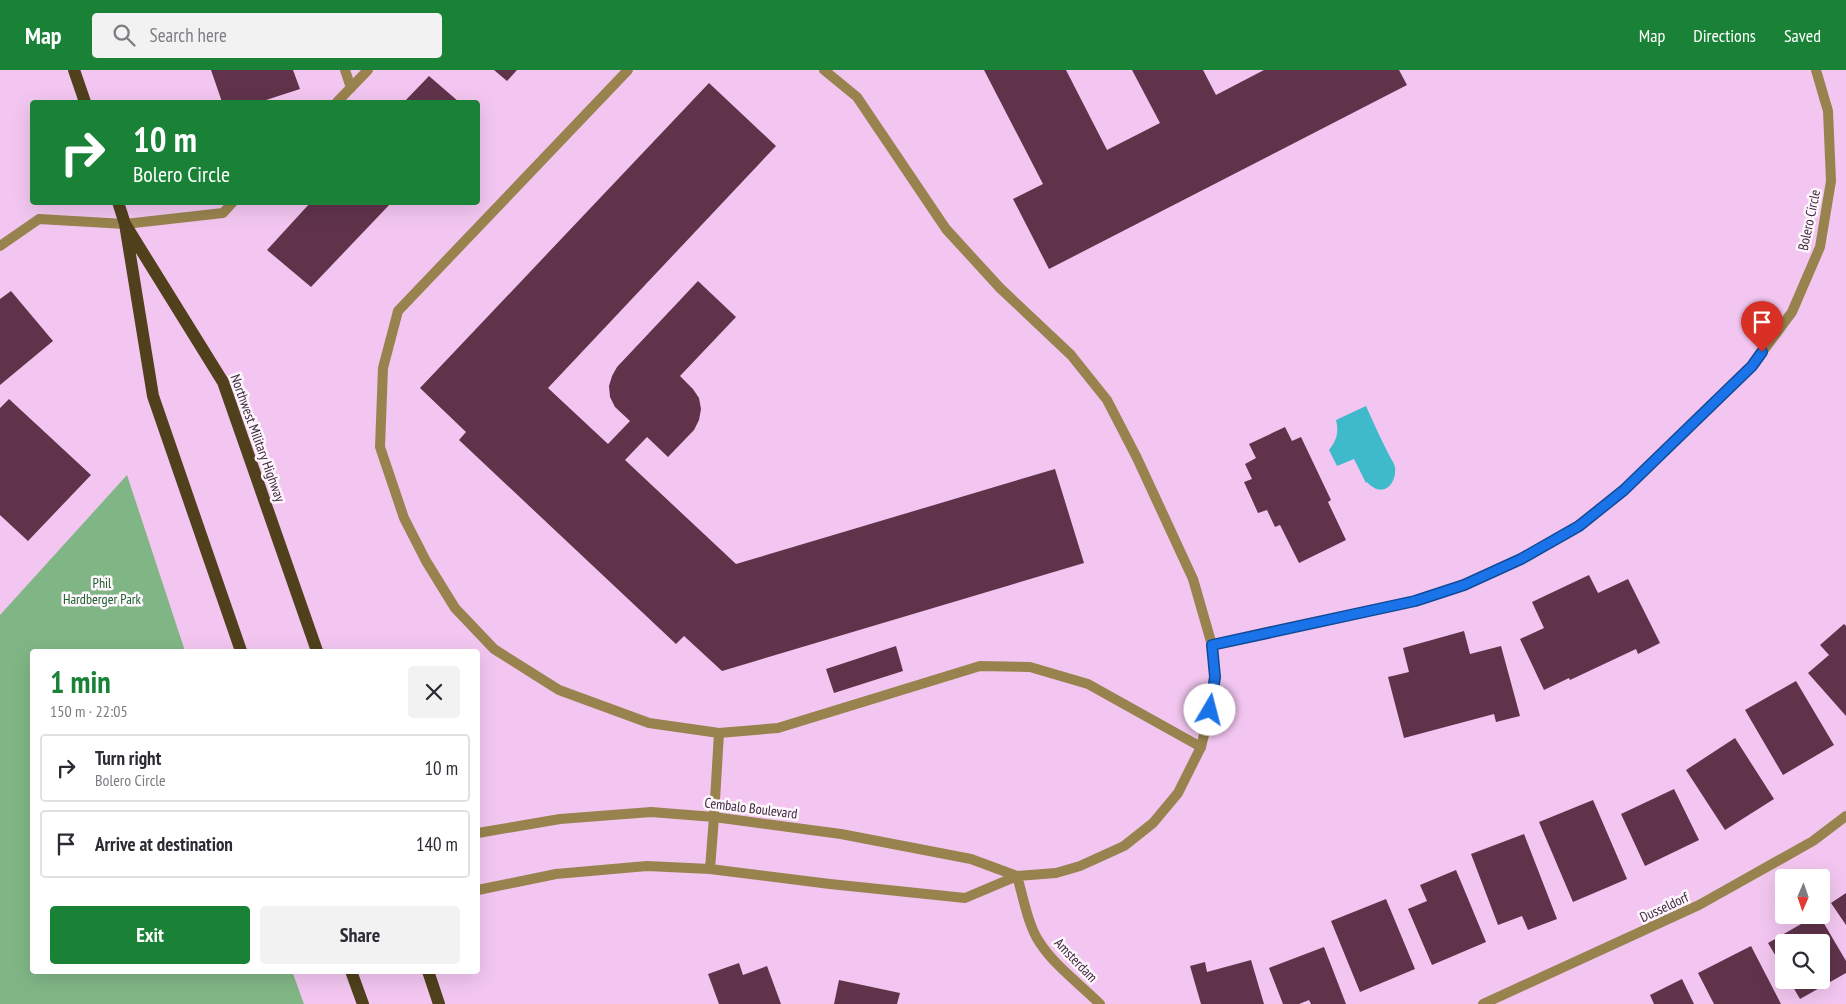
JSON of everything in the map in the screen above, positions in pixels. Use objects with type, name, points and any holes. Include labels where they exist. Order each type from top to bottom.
[{"type":"main road","points":[[74,70],[83,100]]},
{"type":"main road","name":"Northwest Military Highway","points":[[119,205],[125,224],[153,396],[240,649]]},
{"type":"main road","name":"Northwest Military Highway","points":[[125,224],[223,382],[316,649]]},
{"type":"main road","points":[[352,974],[363,1004]]},
{"type":"main road","points":[[429,974],[439,1004]]},
{"type":"street","points":[[345,70],[351,88]]},
{"type":"street","points":[[339,100],[368,70]]},
{"type":"street","points":[[628,70],[398,311],[384,368],[380,447],[404,518],[426,561],[455,608],[494,649],[559,690],[649,723],[719,733],[778,728],[980,666],[1030,666],[1088,684],[1201,747]]},
{"type":"street","name":"Cembalo Boulevard","points":[[480,890],[556,874],[647,866],[710,869],[965,898],[1017,876],[1080,866],[1124,846],[1153,823],[1178,793],[1201,747],[1210,710],[1215,677],[1212,645],[1193,579],[1137,458],[1107,400],[1071,356],[1000,288],[946,229],[857,96],[824,70]]},
{"type":"street","name":"Bolero Circle","points":[[1212,645],[1415,601],[1464,585],[1521,559],[1579,526],[1624,490],[1752,366],[1792,312],[1820,248],[1831,181],[1828,111],[1816,70]]},
{"type":"street","points":[[0,246],[39,219],[125,224],[223,212],[230,205]]},
{"type":"street","points":[[710,869],[719,733]]},
{"type":"street","name":"Cembalo Boulevard","points":[[480,833],[560,819],[651,812],[714,816],[841,834],[962,857],[1017,876]]},
{"type":"street","name":"Dusseldorf","points":[[1483,1004],[1699,905],[1813,841],[1846,816]]},
{"type":"street","name":"Amsterdam","points":[[1017,876],[1031,924],[1039,942],[1100,1004]]},
{"type":"green space","name":"Phil Hardberger Park","points":[[127,475],[184,649],[30,649],[30,974],[293,974],[304,1004],[0,1004],[0,615]]},
{"type":"shaded area","points":[[1366,406],[1395,467],[1394,479],[1387,488],[1383,489],[1378,489],[1366,483],[1354,459],[1337,466],[1329,450],[1337,436],[1336,420]]},
{"type":"building","points":[[211,70],[293,70],[300,89],[266,100],[221,100]]},
{"type":"building","points":[[494,70],[517,70],[507,81]]},
{"type":"building","points":[[984,70],[1066,70],[1107,150],[1160,123],[1132,70],[1203,70],[1216,95],[1264,70],[1399,70],[1407,85],[1049,269],[1013,199],[1043,184]]},
{"type":"building","points":[[429,76],[457,100],[406,100]]},
{"type":"building","points":[[709,83],[776,146],[548,388],[608,444],[630,421],[615,407],[610,397],[609,386],[612,376],[617,367],[698,281],[736,317],[680,376],[699,398],[701,409],[699,420],[694,430],[668,457],[647,437],[625,460],[736,564],[1055,469],[1084,563],[722,671],[684,636],[676,644],[459,440],[466,432],[420,388]]},
{"type":"building","points":[[308,205],[389,205],[311,287],[267,250]]},
{"type":"building","points":[[11,291],[53,341],[0,385],[0,299]]},
{"type":"building","points":[[9,399],[91,475],[28,541],[0,515],[0,408]]},
{"type":"building","points":[[1285,427],[1292,441],[1301,437],[1331,500],[1328,502],[1346,540],[1299,563],[1280,525],[1275,527],[1267,510],[1258,513],[1244,482],[1252,479],[1245,464],[1256,458],[1249,444]]},
{"type":"building","points":[[1589,575],[1598,593],[1628,579],[1660,643],[1638,654],[1636,649],[1544,690],[1520,639],[1544,628],[1532,602]]},
{"type":"building","points":[[1844,624],[1846,626],[1846,716],[1808,673],[1829,655],[1820,645]]},
{"type":"building","points":[[1464,631],[1470,654],[1501,646],[1520,716],[1496,722],[1494,714],[1404,738],[1388,677],[1409,672],[1403,648]]},
{"type":"building","points":[[896,646],[903,671],[834,693],[826,669]]},
{"type":"building","points":[[1796,681],[1834,745],[1783,775],[1745,710]]},
{"type":"building","points":[[1735,738],[1774,799],[1725,830],[1686,770]]},
{"type":"building","points":[[1674,789],[1699,840],[1645,866],[1621,814]]},
{"type":"building","points":[[1593,800],[1627,879],[1573,902],[1539,822]]},
{"type":"building","points":[[1524,834],[1557,919],[1528,930],[1522,916],[1498,925],[1471,854]]},
{"type":"building","points":[[1456,870],[1486,942],[1432,965],[1408,909],[1427,901],[1420,885]]},
{"type":"building","points":[[1846,893],[1846,925],[1831,903]]},
{"type":"building","points":[[1386,899],[1415,969],[1360,992],[1331,921]]},
{"type":"building","points":[[1801,924],[1824,924],[1846,961],[1846,973],[1830,982],[1830,934],[1784,934]]},
{"type":"building","points":[[1775,939],[1775,955],[1768,943]]},
{"type":"building","points":[[1751,946],[1781,1004],[1714,1004],[1698,973]]},
{"type":"building","points":[[1324,947],[1346,1004],[1311,1004],[1309,1000],[1299,1004],[1283,1004],[1269,968]]},
{"type":"building","points":[[1251,960],[1264,1004],[1201,1004],[1190,966],[1205,962],[1207,972]]},
{"type":"building","points":[[739,963],[743,975],[767,966],[781,1004],[719,1004],[708,974]]},
{"type":"building","points":[[1682,979],[1694,1004],[1654,1004],[1650,995]]},
{"type":"building","points":[[839,980],[900,993],[897,1004],[834,1004]]},
{"type":"building","points":[[1794,989],[1818,989],[1800,999]]},
{"type":"route","points":[[1210,710],[1215,677],[1212,645],[1415,601],[1464,585],[1521,559],[1579,526],[1624,490],[1752,366],[1762,352]]}]
